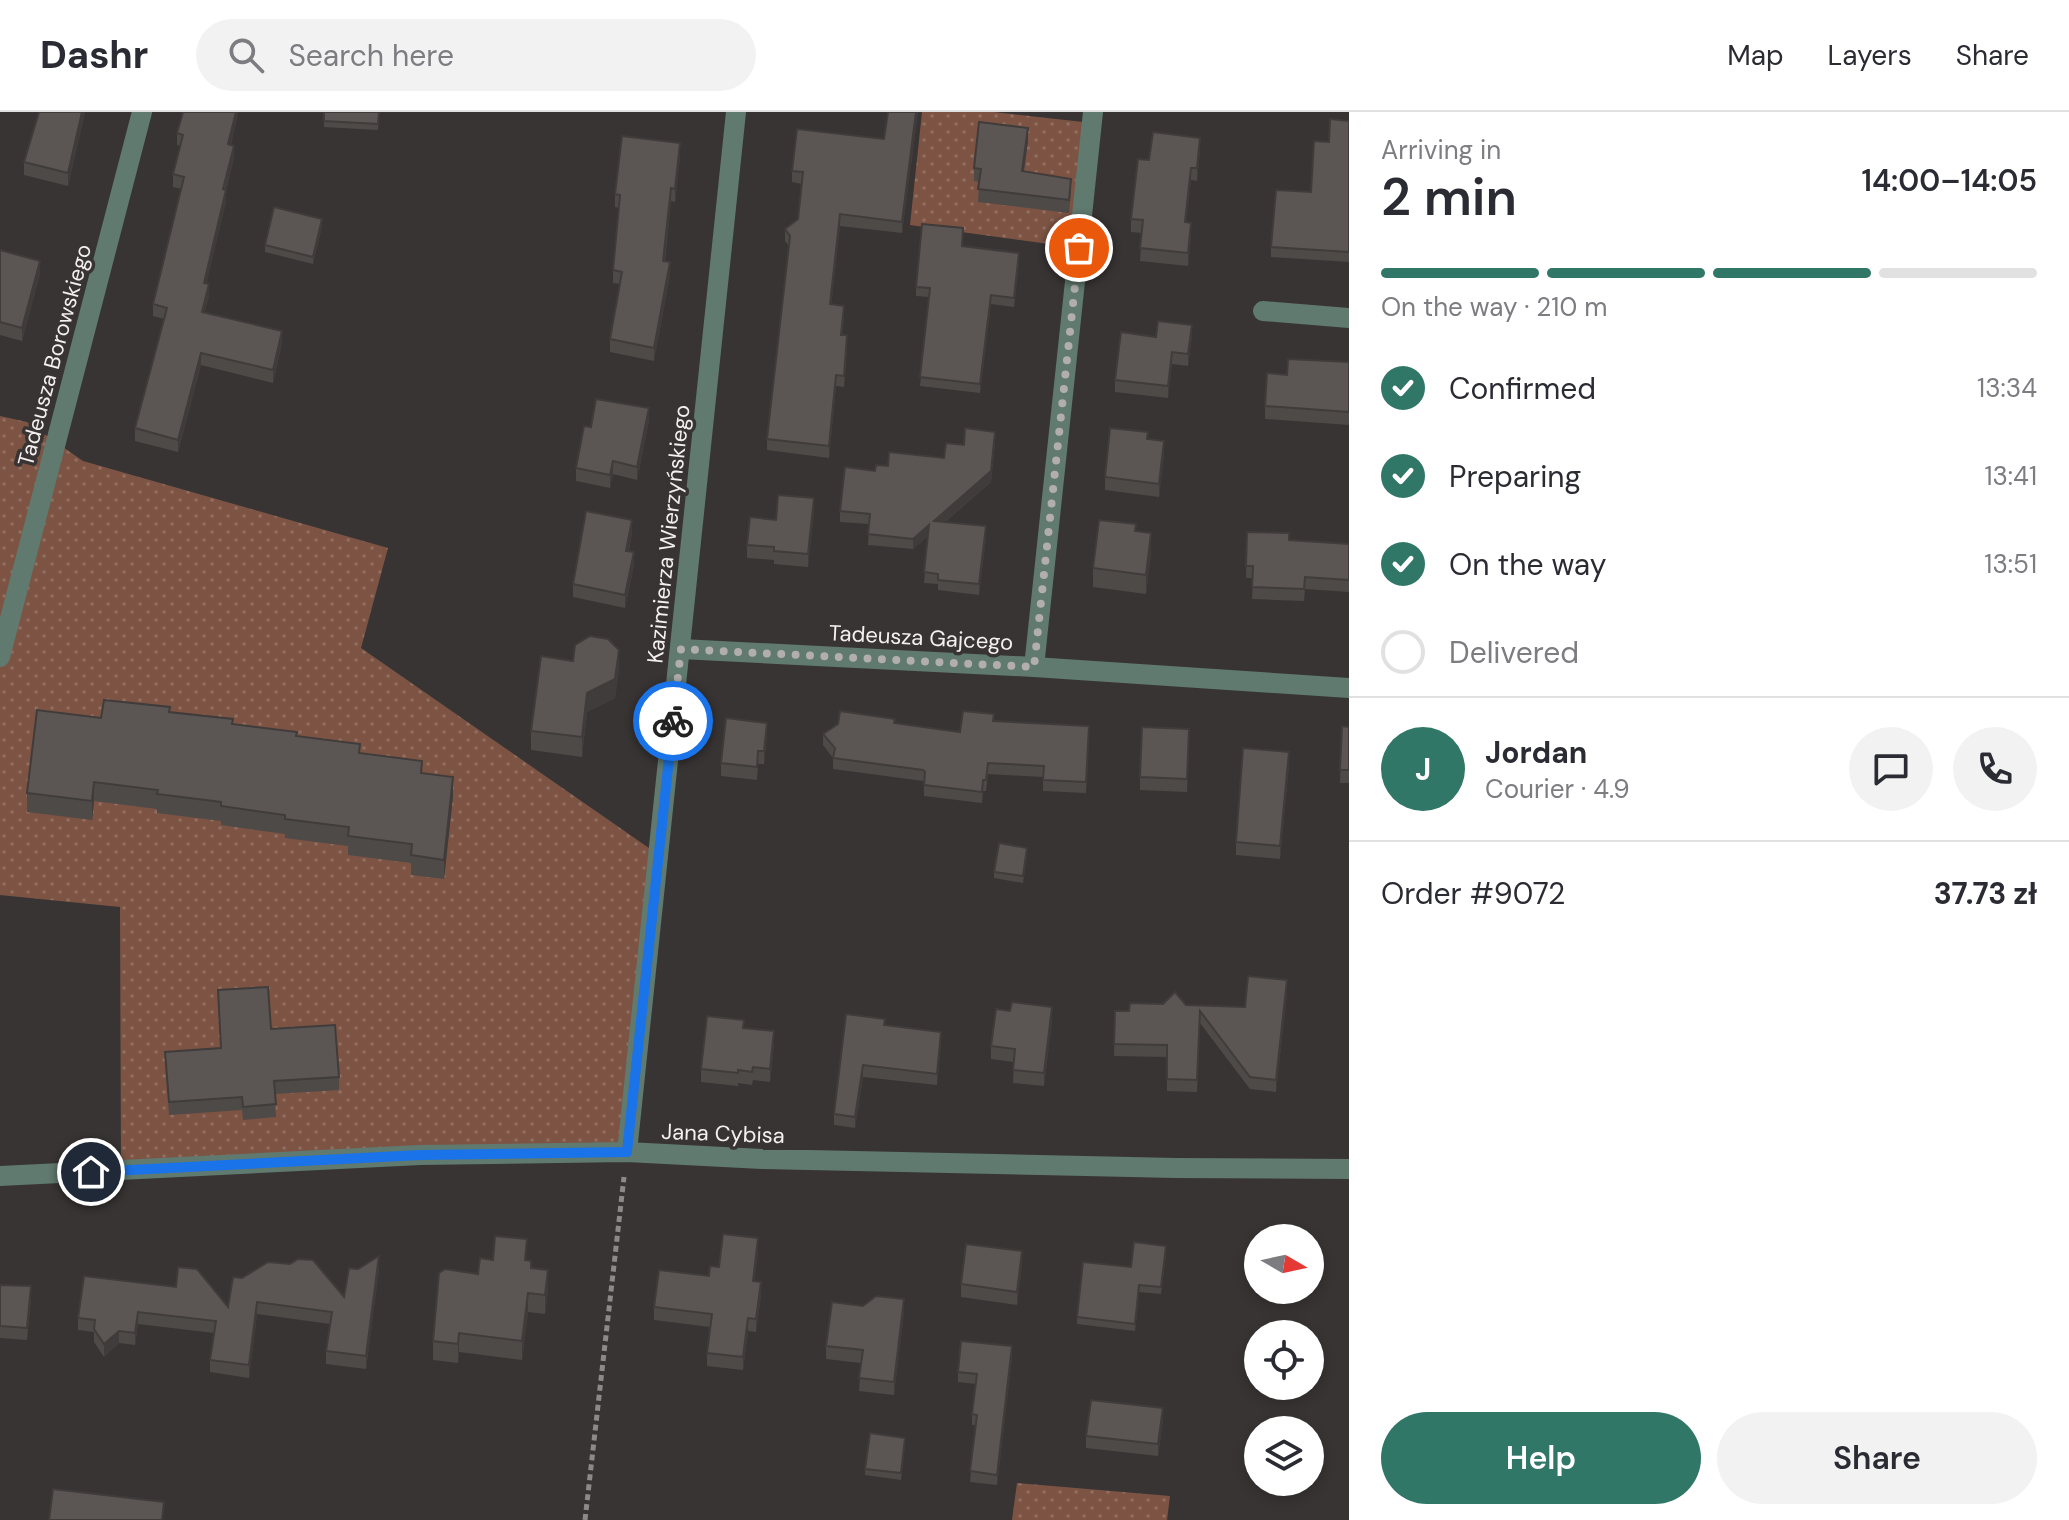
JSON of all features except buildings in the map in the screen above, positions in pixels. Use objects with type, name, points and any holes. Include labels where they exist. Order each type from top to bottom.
[{"type":"street","name":"Tadeusza Borowskiego","points":[[0,657],[142,112]]},
{"type":"street","name":"Kazimierza Wierzyńskiego","points":[[627,1152],[736,112]]},
{"type":"street","points":[[1034,667],[1093,112]]},
{"type":"street","points":[[1263,311],[1349,318]]},
{"type":"street","name":"Tadeusza Gajcego","points":[[681,649],[1034,667],[1349,688]]},
{"type":"street","name":"Jana Cybisa","points":[[0,1176],[420,1155],[627,1152],[778,1160],[1349,1169]]},
{"type":"path","points":[[585,1520],[627,1152]]},
{"type":"shaded area","points":[[922,112],[994,112],[1092,123],[1079,248],[910,225]]},
{"type":"shaded area","points":[[0,416],[27,422],[83,461],[388,548],[361,648],[659,855],[627,1152],[121,1170],[120,907],[0,895]]},
{"type":"shaded area","points":[[1017,1483],[1170,1496],[1167,1520],[1012,1520]]},
{"type":"way so far","points":[[673,721],[681,649],[1034,667],[1079,248]]},
{"type":"route","points":[[91,1172],[420,1155],[627,1152],[673,721]]}]
